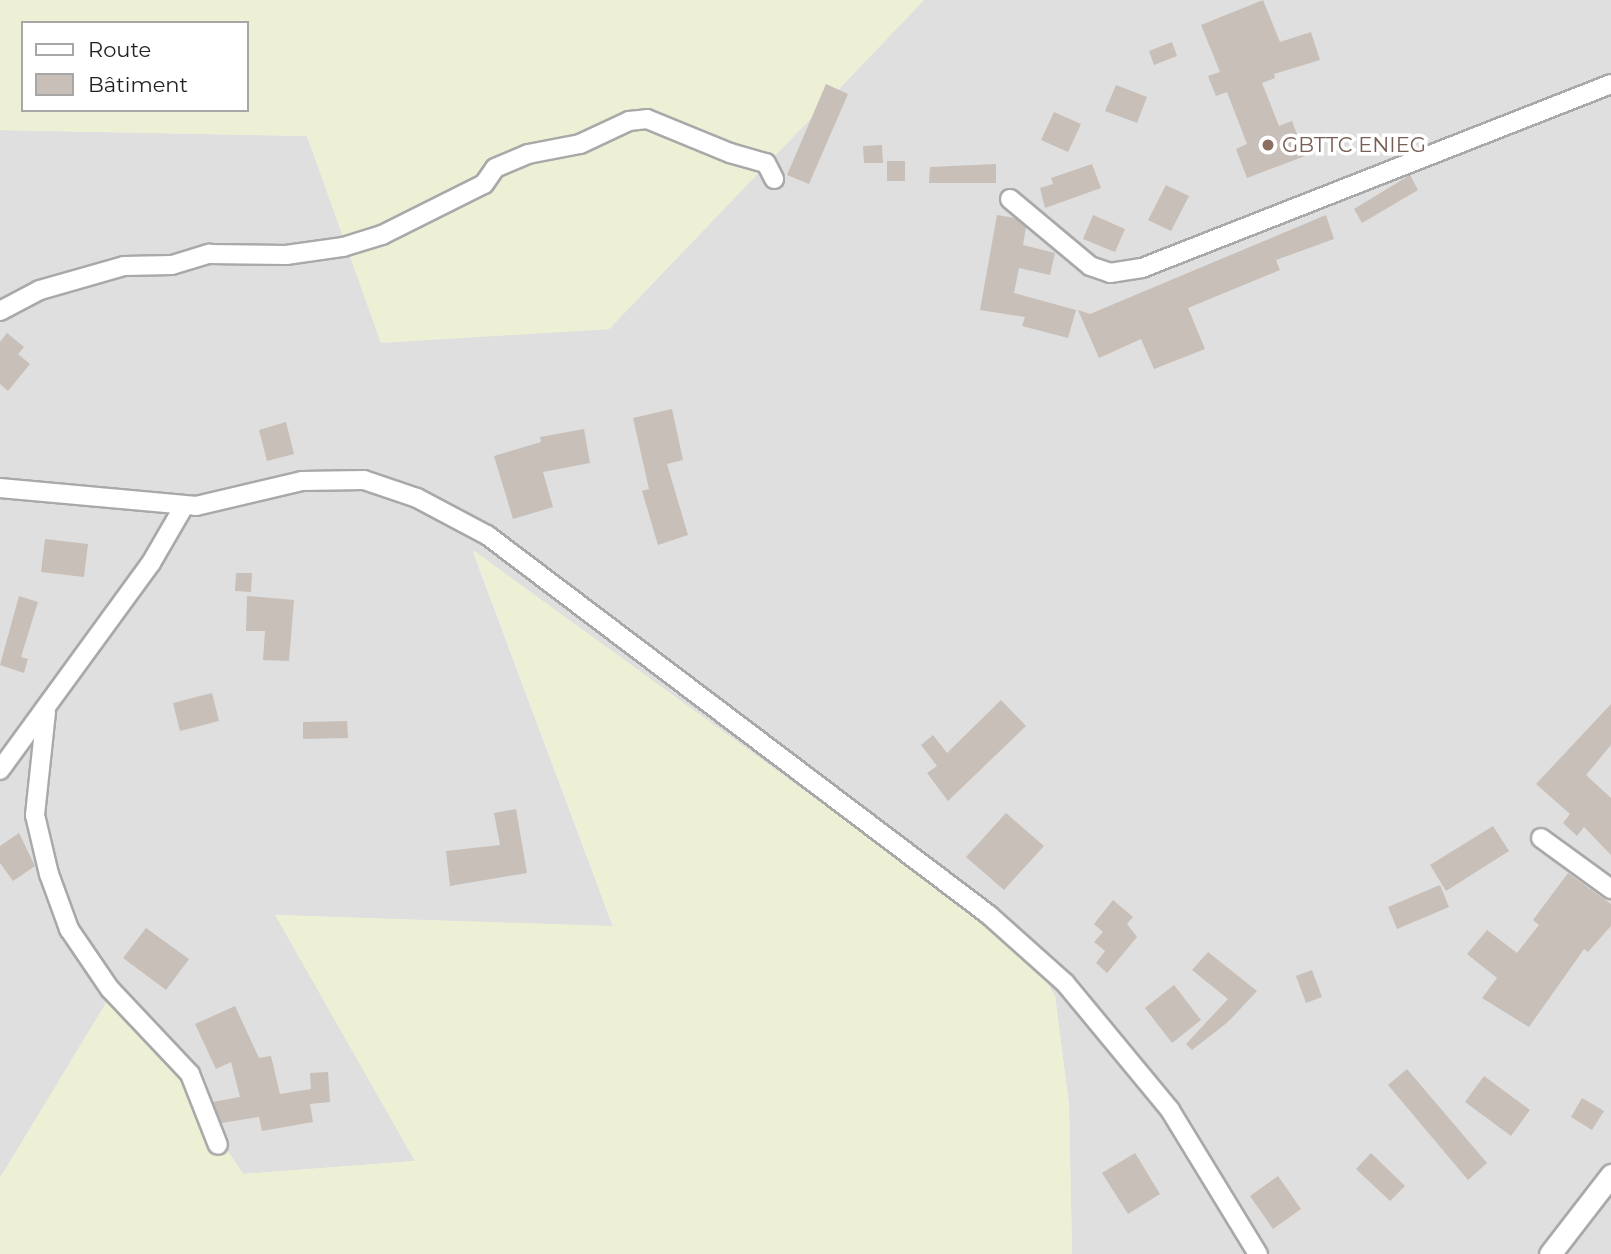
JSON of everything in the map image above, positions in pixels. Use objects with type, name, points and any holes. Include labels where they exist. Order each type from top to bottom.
[{"type":"street","points":[[1010,199],[1090,266],[1110,273],[1142,268],[1611,84]]},
{"type":"street","points":[[0,312],[40,290],[124,266],[172,265],[209,254],[286,255],[356,243],[382,235],[484,184],[495,168],[528,154],[580,144],[629,121],[647,119],[730,153],[766,163],[774,179]]},
{"type":"street","points":[[0,488],[184,506],[302,481],[364,480],[418,498],[487,535],[989,915],[1065,984],[1170,1110],[1258,1254]]},
{"type":"street","points":[[0,770],[46,712],[184,506]]},
{"type":"street","points":[[46,712],[35,815],[49,874],[69,929],[110,989],[190,1074],[218,1145]]},
{"type":"street","points":[[1541,838],[1611,889]]},
{"type":"street","points":[[1550,1254],[1611,1175]]},
{"type":"shaded area","points":[[924,0],[1611,0],[1611,1254],[1072,1254],[1069,1105],[1055,996],[1030,954],[473,552],[613,927],[276,915],[415,1161],[243,1174],[118,984],[0,1178],[0,130],[307,136],[381,342],[609,329]]},
{"type":"green space","points":[[0,0],[924,0],[609,329],[381,343],[307,136],[0,130]]},
{"type":"green space","points":[[473,550],[1030,954],[1055,996],[1069,1105],[1072,1254],[0,1254],[0,1178],[118,983],[243,1174],[415,1161],[275,915],[613,926]]},
{"type":"building","points":[[1263,0],[1280,42],[1311,32],[1320,60],[1274,74],[1275,78],[1262,83],[1279,126],[1292,121],[1305,156],[1247,178],[1236,149],[1247,144],[1227,92],[1216,96],[1208,76],[1220,72],[1201,25]]},
{"type":"building","points":[[1172,42],[1177,56],[1154,65],[1149,51]]},
{"type":"building","points":[[826,84],[848,94],[809,184],[787,175]]},
{"type":"building","points":[[1116,85],[1147,97],[1137,123],[1105,111]]},
{"type":"building","points":[[1054,112],[1081,124],[1068,152],[1041,140]]},
{"type":"building","points":[[882,145],[883,163],[864,163],[863,146]]},
{"type":"building","points":[[887,161],[905,161],[905,181],[887,181]]},
{"type":"building","points":[[996,164],[996,183],[929,183],[930,167]]},
{"type":"building","points":[[1092,164],[1101,188],[1045,208],[1040,188],[1053,184],[1051,178]]},
{"type":"building","points":[[1410,175],[1418,190],[1362,223],[1354,209]]},
{"type":"building","points":[[1166,185],[1189,196],[1171,231],[1148,220]]},
{"type":"building","points":[[997,215],[1015,218],[1026,227],[1023,245],[1055,253],[1050,275],[1019,268],[1014,293],[1076,310],[1068,338],[1022,326],[1025,317],[980,310]]},
{"type":"building","points":[[1093,215],[1125,229],[1115,252],[1083,239]]},
{"type":"building","points":[[1326,215],[1334,239],[1276,260],[1280,270],[1188,308],[1205,349],[1154,369],[1141,339],[1099,358],[1078,310],[1090,314]]},
{"type":"building","points":[[7,333],[24,347],[18,354],[30,364],[8,391],[0,384],[0,342]]},
{"type":"building","points":[[672,409],[683,460],[667,464],[688,535],[658,545],[642,491],[649,489],[633,418]]},
{"type":"building","points":[[286,422],[294,454],[267,461],[259,430]]},
{"type":"building","points":[[584,429],[590,463],[543,472],[553,507],[513,519],[494,456],[541,442],[540,437]]},
{"type":"building","points":[[45,539],[88,544],[84,577],[41,572]]},
{"type":"building","points":[[236,573],[252,573],[251,592],[235,591]]},
{"type":"building","points":[[19,596],[38,602],[21,657],[28,659],[24,673],[0,665]]},
{"type":"building","points":[[247,596],[294,600],[289,661],[263,660],[265,631],[246,631]]},
{"type":"building","points":[[212,693],[219,721],[180,731],[173,703]]},
{"type":"building","points":[[1001,700],[1026,726],[948,801],[927,773],[937,766],[921,745],[933,735],[947,753]]},
{"type":"building","points":[[1611,704],[1611,745],[1586,775],[1611,798],[1611,855],[1584,827],[1577,836],[1563,823],[1570,814],[1536,784]]},
{"type":"building","points":[[347,721],[348,738],[303,739],[303,722]]},
{"type":"building","points":[[516,809],[527,873],[450,886],[446,851],[500,845],[494,813]]},
{"type":"building","points":[[1006,813],[1044,846],[1004,890],[966,857]]},
{"type":"building","points":[[1493,826],[1509,851],[1446,891],[1430,865]]},
{"type":"building","points":[[19,833],[35,866],[13,881],[0,863],[0,846]]},
{"type":"building","points":[[1568,873],[1611,904],[1611,926],[1588,952],[1584,949],[1529,1027],[1482,998],[1497,978],[1467,954],[1487,930],[1517,953],[1539,925],[1533,920]]},
{"type":"building","points":[[1440,885],[1449,907],[1397,929],[1388,907]]},
{"type":"building","points":[[1113,900],[1133,917],[1127,924],[1137,937],[1107,973],[1096,963],[1105,951],[1094,942],[1103,932],[1094,924]]},
{"type":"building","points":[[146,928],[189,959],[166,990],[123,958]]},
{"type":"building","points":[[1208,952],[1257,991],[1228,1022],[1192,1050],[1186,1044],[1228,999],[1192,970]]},
{"type":"building","points":[[1312,970],[1322,997],[1306,1003],[1296,976]]},
{"type":"building","points":[[1174,985],[1201,1020],[1172,1043],[1145,1008]]},
{"type":"building","points":[[235,1006],[259,1058],[271,1056],[280,1094],[311,1089],[310,1073],[328,1072],[330,1102],[310,1104],[313,1122],[262,1131],[259,1117],[221,1123],[213,1102],[240,1097],[231,1062],[216,1069],[195,1024]]},
{"type":"building","points":[[1407,1069],[1487,1163],[1468,1180],[1388,1085]]},
{"type":"building","points":[[1484,1076],[1530,1110],[1511,1136],[1465,1102]]},
{"type":"building","points":[[1582,1098],[1604,1111],[1592,1130],[1571,1117]]},
{"type":"building","points":[[1135,1153],[1160,1194],[1128,1214],[1102,1173]]},
{"type":"building","points":[[1371,1153],[1405,1186],[1390,1201],[1356,1169]]},
{"type":"building","points":[[1278,1176],[1301,1209],[1273,1229],[1250,1196]]},
{"type":"place","name":"GBTTC ENIEG","points":[[1268,145]]}]
